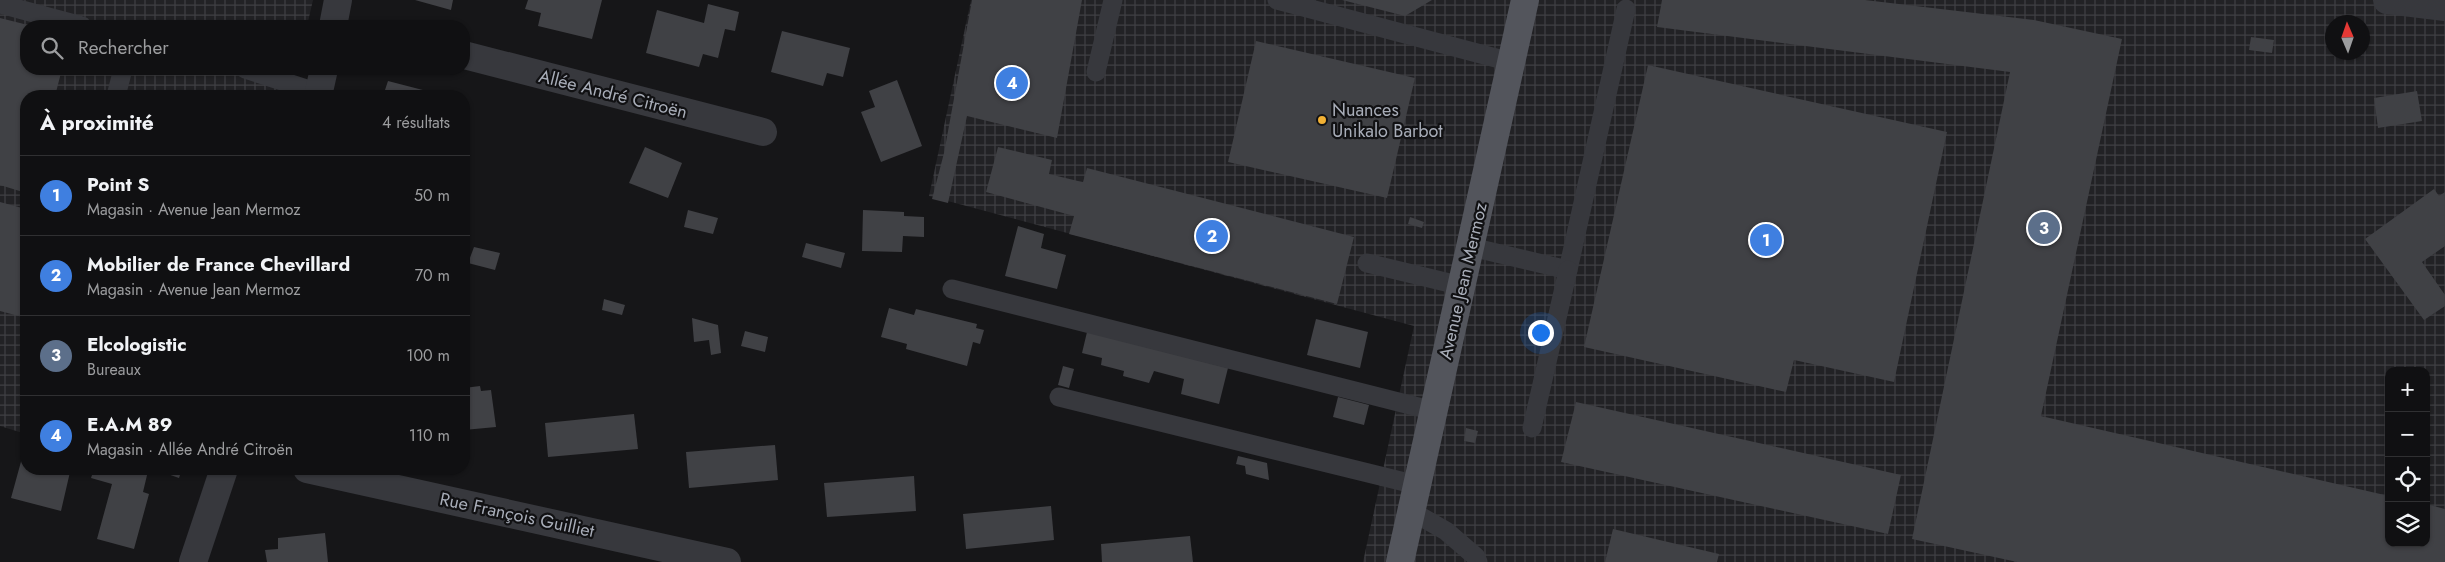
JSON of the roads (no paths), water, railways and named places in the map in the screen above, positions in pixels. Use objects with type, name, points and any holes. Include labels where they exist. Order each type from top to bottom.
[{"type":"main road","name":"Avenue Jean Mermoz","points":[[1400,562],[1525,0]]},
{"type":"street","points":[[2387,0],[2445,6]]},
{"type":"street","name":"Allée André Citroën","points":[[470,57],[763,132]]},
{"type":"street","points":[[193,562],[222,475]]},
{"type":"street","name":"Rue François Guilliet","points":[[334,475],[728,562]]},
{"type":"lane","points":[[1096,72],[1113,0]]},
{"type":"lane","points":[[1277,0],[1511,62]]},
{"type":"lane","points":[[0,4],[60,20]]},
{"type":"lane","points":[[1532,428],[1626,9]]},
{"type":"lane","points":[[118,90],[121,75]]},
{"type":"lane","points":[[271,75],[320,86]]},
{"type":"lane","points":[[1470,247],[1568,270]]},
{"type":"lane","points":[[1367,263],[1462,286]]},
{"type":"lane","points":[[952,289],[1434,412]]},
{"type":"lane","points":[[1059,397],[1414,498],[1446,531],[1476,557],[1478,562]]},
{"type":"place","name":"E.A.M 89","points":[[1012,83]]},
{"type":"place","name":"Nuances Unikalo Barbot","points":[[1322,120]]},
{"type":"place","name":"Elcologistic","points":[[2044,228]]},
{"type":"place","name":"Mobilier de France Chevillard","points":[[1212,236]]},
{"type":"place","name":"Point S","points":[[1766,240]]}]
